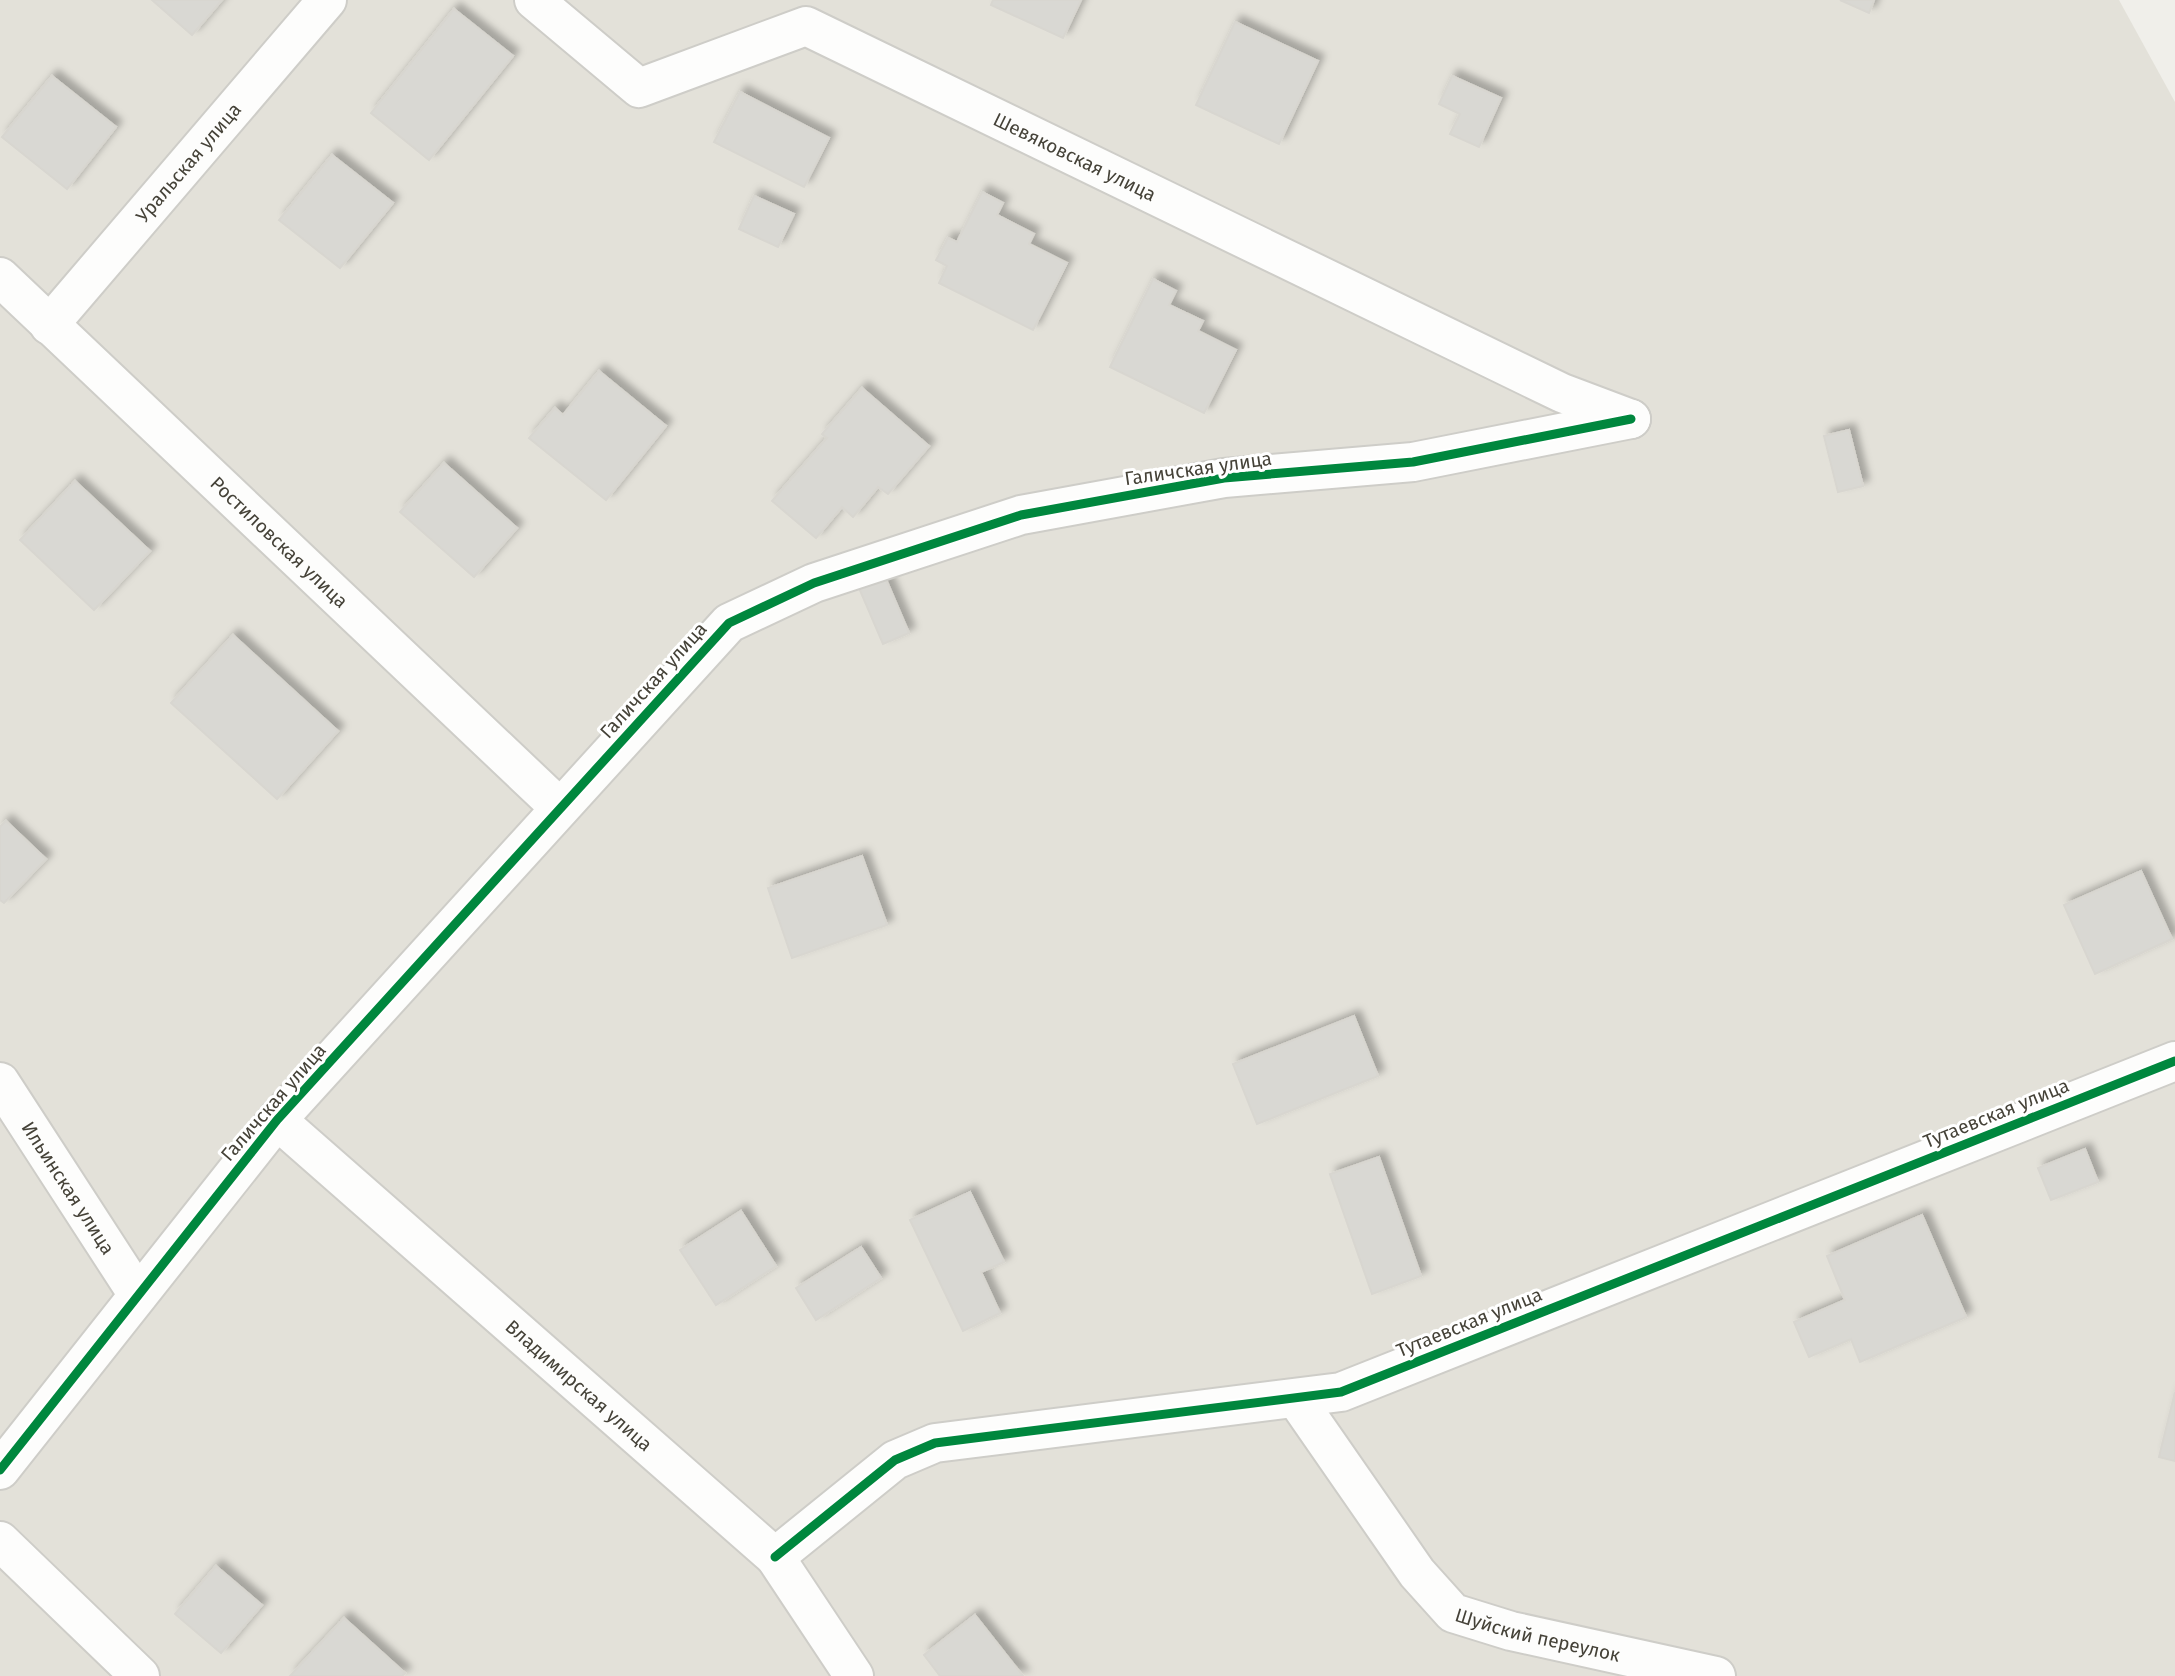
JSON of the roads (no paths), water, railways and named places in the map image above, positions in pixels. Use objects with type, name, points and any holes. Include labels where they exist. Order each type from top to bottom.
[{"type":"street","name":"Уральская улица","points":[[49,326],[327,0]]},
{"type":"street","name":"Шевяковская улица","points":[[534,0],[639,88],[806,26],[1562,393],[1631,419]]},
{"type":"street","name":"Ростиловская улица","points":[[0,277],[560,808]]},
{"type":"street","name":"Галичская улица","points":[[0,1470],[277,1120],[729,623],[814,583],[1021,515],[1224,478],[1413,462],[1631,419]]},
{"type":"street","name":"Тутаевская улица","points":[[775,1557],[895,1460],[935,1443],[1297,1400],[1340,1392],[2175,1061]]},
{"type":"street","name":"Ильинская улица","points":[[0,1082],[138,1295]]},
{"type":"street","name":"Владимирская улица","points":[[277,1120],[775,1557],[854,1676]]},
{"type":"street","name":"Шуйский переулок","points":[[1297,1400],[1417,1573],[1453,1613],[1511,1632],[1716,1676]]},
{"type":"street","points":[[0,1541],[140,1676]]}]
